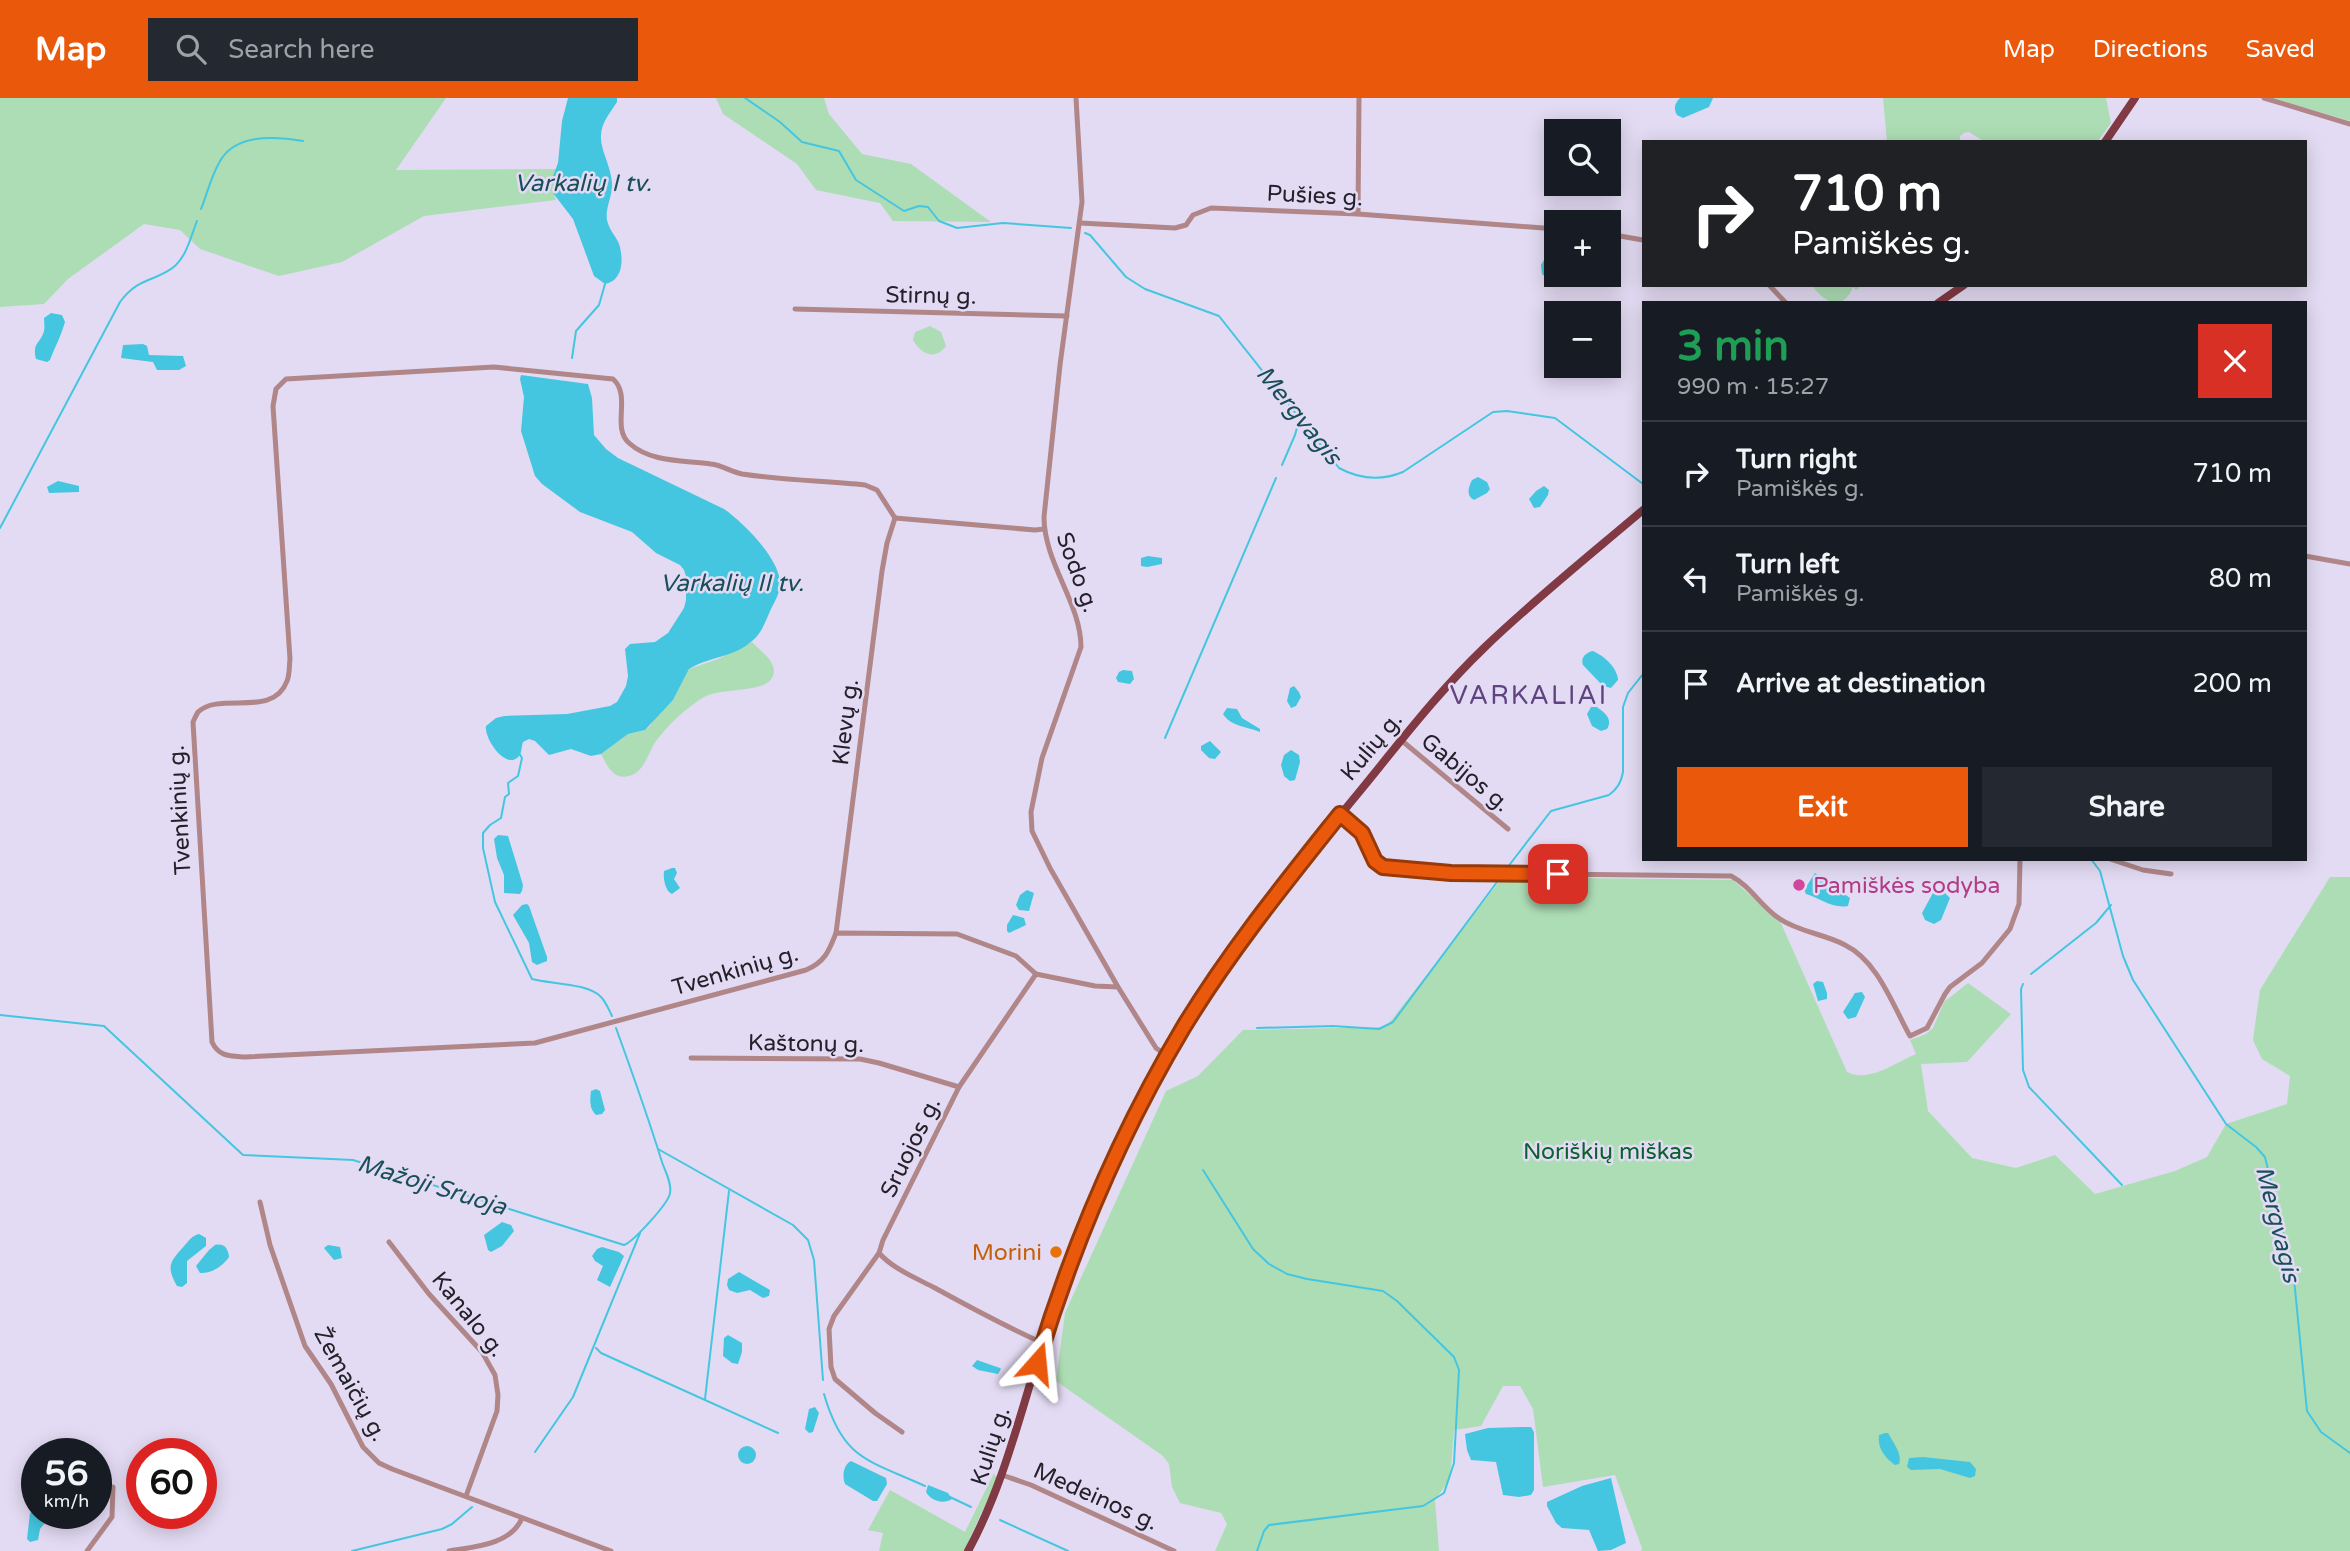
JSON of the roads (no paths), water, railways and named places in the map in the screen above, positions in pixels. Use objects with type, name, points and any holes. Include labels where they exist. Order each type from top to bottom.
[{"type":"main road","points":[[2106,140],[2135,98]]},
{"type":"main road","points":[[1941,301],[1961,287]]},
{"type":"main road","name":"Kulių g.","points":[[968,1551],[1002,1475],[1055,1306],[1099,1194],[1135,1117],[1184,1027],[1251,927],[1340,814],[1451,682],[1483,649],[1642,511]]},
{"type":"street","name":"Sodo g.","points":[[1076,98],[1082,187],[1080,223],[1050,447],[1044,529],[1050,553],[1080,629],[1081,647],[1042,758],[1031,823],[1035,839],[1050,868],[1118,987],[1156,1048],[1167,1056]]},
{"type":"street","points":[[1358,214],[1359,98]]},
{"type":"street","points":[[2264,98],[2350,124]]},
{"type":"street","name":"Pušies g.","points":[[1080,223],[1175,228],[1186,225],[1193,215],[1211,208],[1358,214],[1544,228]]},
{"type":"street","points":[[1621,236],[1642,240]]},
{"type":"street","points":[[1771,287],[1784,301]]},
{"type":"street","name":"Stirnų g.","points":[[795,309],[1067,316]]},
{"type":"street","name":"Tvenkinių g.","points":[[836,933],[824,960],[806,970],[536,1043],[259,1057],[224,1056],[215,1050],[209,1022],[193,722],[198,712],[209,706],[270,700],[282,692],[288,679],[290,659],[273,406],[276,389],[286,379],[495,367],[613,379],[622,394],[621,429],[624,437],[635,447],[662,457],[715,464],[744,474],[865,485],[877,490],[895,518]]},
{"type":"street","points":[[895,518],[1044,529]]},
{"type":"street","name":"Klevų g.","points":[[836,933],[882,571],[895,518]]},
{"type":"street","points":[[2307,556],[2350,564]]},
{"type":"street","name":"Gabijos g.","points":[[1401,740],[1508,830]]},
{"type":"street","points":[[1340,814],[1362,833],[1375,861],[1383,867],[1395,869],[1451,873],[1731,876],[1780,919],[1846,945],[1861,955],[1884,988],[1910,1036],[1927,1028],[1950,987],[1982,963],[2010,929],[2019,904],[2020,861]]},
{"type":"street","points":[[2116,861],[2143,870],[2171,874]]},
{"type":"street","points":[[836,933],[957,933],[1016,956],[1036,974],[1095,986],[1118,987]]},
{"type":"street","name":"Sruojos g.","points":[[902,1432],[835,1379],[831,1367],[829,1329],[843,1301],[879,1253],[958,1087],[1036,974]]},
{"type":"street","name":"Kaštonų g.","points":[[691,1058],[860,1059],[958,1087]]},
{"type":"street","name":"Žemaičių g.","points":[[260,1202],[270,1245],[305,1346],[331,1384],[363,1447],[379,1463],[611,1551]]},
{"type":"street","name":"Kanalo g.","points":[[389,1241],[429,1294],[482,1352],[495,1375],[497,1412],[466,1496]]},
{"type":"street","points":[[879,1253],[885,1260],[905,1272],[1043,1343]]},
{"type":"street","name":"Medeinos g.","points":[[1002,1475],[1031,1485],[1174,1551]]},
{"type":"street","points":[[88,1551],[112,1517],[113,1486]]},
{"type":"street","points":[[449,1551],[496,1541],[511,1532],[520,1524],[522,1518]]},
{"type":"water","name":"Varkalių I tv.","points":[[568,98],[617,98],[604,122],[601,136],[612,183],[607,220],[619,244],[622,262],[619,274],[605,284],[594,276],[573,219],[553,193],[553,176],[558,163],[562,121]]},
{"type":"water","points":[[1680,98],[1713,98],[1709,107],[1683,118],[1677,115],[1675,110]]},
{"type":"water","points":[[1544,260],[1544,275],[1542,274],[1541,265]]},
{"type":"water","points":[[51,313],[62,315],[65,322],[47,362],[36,359],[35,349],[43,335],[44,318]]},
{"type":"water","points":[[123,345],[147,346],[149,355],[183,356],[186,366],[179,370],[157,370],[153,362],[121,358]]},
{"type":"water","name":"Varkalių II tv.","points":[[521,375],[588,384],[592,398],[594,435],[606,449],[618,458],[724,509],[760,542],[779,574],[778,594],[755,638],[738,650],[689,669],[673,700],[645,730],[628,734],[601,754],[591,756],[571,749],[549,755],[535,741],[529,739],[523,742],[519,757],[506,759],[492,744],[486,726],[496,718],[504,716],[567,714],[610,706],[617,702],[628,676],[625,649],[630,644],[655,642],[668,633],[684,608],[686,576],[680,565],[656,553],[632,532],[580,512],[535,476],[521,431],[524,397]]},
{"type":"water","points":[[1478,477],[1487,482],[1490,489],[1474,500],[1469,489],[1472,480]]},
{"type":"water","points":[[58,481],[79,486],[79,492],[49,493],[47,487]]},
{"type":"water","points":[[1544,486],[1549,490],[1548,495],[1540,507],[1534,508],[1529,499]]},
{"type":"water","points":[[1141,558],[1162,558],[1162,564],[1141,566]]},
{"type":"water","points":[[1593,651],[1613,666],[1618,680],[1611,688],[1603,686],[1583,665],[1584,656]]},
{"type":"water","points":[[1123,670],[1132,671],[1134,679],[1130,684],[1118,682],[1116,678]]},
{"type":"water","points":[[1294,686],[1301,697],[1296,706],[1291,708],[1287,701],[1290,688]]},
{"type":"water","points":[[1591,707],[1597,707],[1607,716],[1607,729],[1601,731],[1592,726],[1587,714]]},
{"type":"water","points":[[1227,708],[1237,709],[1242,718],[1260,729],[1260,732],[1230,721],[1223,714]]},
{"type":"water","points":[[1210,741],[1221,752],[1215,759],[1209,758],[1201,750],[1201,746]]},
{"type":"water","points":[[1291,750],[1299,755],[1300,762],[1295,780],[1290,781],[1284,776],[1281,765],[1284,755]]},
{"type":"water","points":[[498,835],[508,836],[523,885],[520,894],[504,893],[504,875],[497,858],[494,839]]},
{"type":"water","points":[[675,868],[677,873],[674,879],[680,888],[672,894],[666,887],[664,871]]},
{"type":"water","points":[[1815,873],[1850,898],[1848,906],[1831,905],[1806,894],[1804,890]]},
{"type":"water","points":[[1027,890],[1034,893],[1029,911],[1019,910],[1016,905],[1020,895]]},
{"type":"water","points":[[1934,891],[1943,891],[1950,898],[1941,920],[1934,924],[1925,920],[1922,913]]},
{"type":"water","points":[[527,904],[547,957],[547,961],[537,965],[532,962],[529,943],[513,915],[522,905]]},
{"type":"water","points":[[1013,915],[1024,918],[1026,925],[1009,933],[1007,925]]},
{"type":"water","points":[[1817,981],[1823,982],[1827,999],[1818,1001],[1813,984]]},
{"type":"water","points":[[1862,992],[1865,997],[1856,1017],[1848,1019],[1843,1012],[1855,993]]},
{"type":"water","points":[[591,1091],[600,1091],[605,1110],[596,1115],[590,1101]]},
{"type":"water","points":[[502,1222],[511,1225],[514,1231],[502,1246],[491,1252],[484,1235]]},
{"type":"water","points":[[199,1234],[206,1238],[206,1246],[187,1261],[187,1283],[182,1287],[177,1286],[171,1273],[171,1264],[190,1239]]},
{"type":"water","points":[[215,1245],[225,1247],[229,1257],[216,1269],[200,1273],[196,1266]]},
{"type":"water","points":[[328,1245],[340,1247],[342,1258],[334,1260],[324,1248]]},
{"type":"water","points":[[602,1247],[624,1256],[610,1287],[597,1280],[603,1266],[592,1256]]},
{"type":"water","points":[[739,1272],[770,1290],[769,1296],[763,1298],[750,1290],[737,1293],[729,1290],[728,1279]]},
{"type":"water","points":[[728,1335],[742,1343],[738,1364],[723,1356],[724,1338]]},
{"type":"water","points":[[977,1360],[1001,1369],[998,1374],[978,1370],[972,1366]]},
{"type":"water","points":[[815,1407],[819,1413],[813,1432],[809,1433],[805,1429],[809,1409]]},
{"type":"water","points":[[1531,1427],[1534,1432],[1534,1490],[1531,1495],[1519,1497],[1503,1495],[1496,1462],[1471,1460],[1465,1434],[1488,1428]]},
{"type":"water","points":[[1888,1433],[1897,1448],[1899,1464],[1891,1462],[1881,1448],[1879,1435]]},
{"type":"water","points":[[747,1446],[753,1449],[756,1455],[753,1461],[747,1464],[741,1461],[738,1455],[741,1449]]},
{"type":"water","points":[[1909,1458],[1970,1462],[1976,1469],[1975,1476],[1970,1478],[1940,1469],[1911,1470],[1907,1467]]},
{"type":"water","points":[[851,1461],[886,1478],[887,1484],[877,1501],[845,1484],[844,1471]]},
{"type":"water","points":[[1611,1478],[1626,1543],[1611,1550],[1598,1551],[1589,1530],[1562,1528],[1556,1523],[1547,1502],[1582,1486]]},
{"type":"water","points":[[928,1485],[948,1493],[952,1499],[941,1502],[934,1499],[926,1492]]},
{"type":"water","points":[[28,1529],[40,1529],[38,1540],[30,1542],[27,1539]]},
{"type":"waterway","name":"Mergvagis","points":[[745,98],[780,122],[802,142],[839,151],[856,180],[904,211],[919,206],[928,207],[939,221],[957,228],[1003,223],[1071,228]]},
{"type":"waterway","points":[[201,209],[219,163],[235,146],[268,138],[303,141]]},
{"type":"waterway","points":[[0,528],[120,302],[141,283],[161,275],[179,262],[197,221]]},
{"type":"waterway","name":"Mergvagis","points":[[1085,233],[1090,235],[1126,277],[1145,289],[1219,316],[1339,468],[1347,472],[1371,478],[1403,472],[1493,412],[1507,411],[1555,418],[1642,483]]},
{"type":"waterway","name":"Mažoji Sruoja","points":[[572,358],[576,331],[599,305],[605,284]]},
{"type":"waterway","points":[[1282,465],[1300,417]]},
{"type":"waterway","points":[[1165,738],[1276,478]]},
{"type":"waterway","points":[[1507,868],[1551,811],[1609,795],[1618,785],[1623,772],[1623,707],[1628,693],[1642,675]]},
{"type":"waterway","name":"Mažoji Sruoja","points":[[519,753],[522,758],[518,776],[508,783],[509,794],[505,797],[501,818],[483,833],[483,848],[495,902],[532,979],[578,986],[595,992],[604,1001],[612,1016]]},
{"type":"waterway","name":"Mergvagis","points":[[2092,861],[2100,871],[2123,956],[2133,980],[2226,1124],[2265,1157],[2294,1279],[2307,1411],[2321,1432],[2350,1453]]},
{"type":"waterway","points":[[1257,1028],[1333,1026],[1379,1029],[1393,1022],[1500,878]]},
{"type":"waterway","points":[[2031,974],[2096,923],[2111,905]]},
{"type":"waterway","points":[[2023,984],[2023,1070],[2029,1087],[2122,1185]]},
{"type":"waterway","name":"Mažoji Sruoja","points":[[0,1015],[104,1026],[243,1155],[353,1160],[624,1245],[657,1213],[668,1198],[670,1189],[616,1028]]},
{"type":"waterway","points":[[658,1149],[793,1225],[808,1240],[814,1260],[823,1380]]},
{"type":"waterway","points":[[1203,1170],[1253,1249],[1269,1264],[1287,1274],[1307,1279],[1383,1291],[1397,1301],[1454,1357],[1459,1370],[1454,1463],[1444,1493],[1423,1506],[1269,1525],[1257,1551]]},
{"type":"waterway","points":[[705,1399],[729,1191]]},
{"type":"waterway","points":[[535,1452],[573,1397],[640,1233]]},
{"type":"waterway","points":[[596,1348],[601,1353],[778,1433]]},
{"type":"waterway","points":[[824,1394],[831,1416],[849,1445],[873,1463],[925,1486]]},
{"type":"waterway","points":[[950,1497],[971,1507]]},
{"type":"waterway","points":[[352,1551],[442,1529],[472,1507]]},
{"type":"waterway","points":[[1000,1520],[1068,1551]]},
{"type":"place","name":"Pamiškės sodyba","points":[[1799,885]]},
{"type":"place","name":"Morini","points":[[1056,1252]]},
{"type":"district","name":"VARKALIAI","points":[[1529,695]]},
{"type":"park label","name":"Noriškių miškas","points":[[1608,1151]]}]
